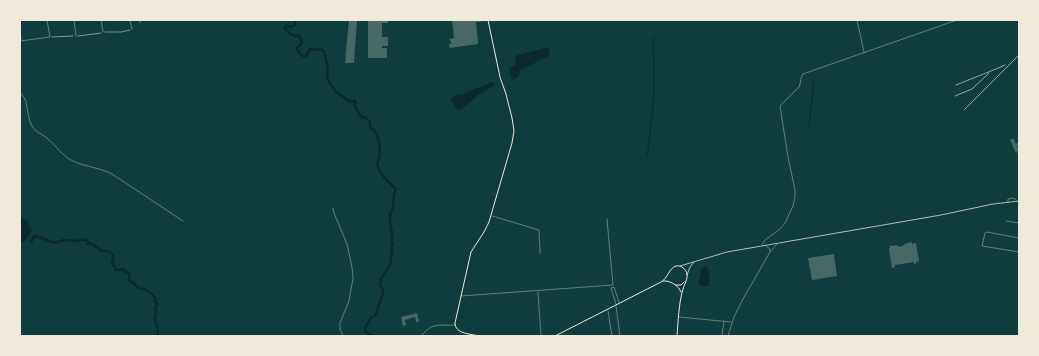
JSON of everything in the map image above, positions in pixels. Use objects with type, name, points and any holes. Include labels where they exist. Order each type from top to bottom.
[{"type":"main road","points":[[479,336],[459,331],[456,329],[455,325],[472,252],[484,232],[490,216],[512,143],[514,131],[507,97],[500,79],[488,20]]},
{"type":"main road","points":[[555,336],[661,282],[665,279],[671,269],[676,266],[685,269],[687,276],[682,295],[677,336]]},
{"type":"main road","points":[[668,273],[673,284],[679,285],[685,281]]},
{"type":"main road","points":[[661,282],[667,281],[673,284],[680,289],[682,295]]},
{"type":"street","points":[[20,30],[21,41],[50,37],[47,20]]},
{"type":"street","points":[[74,20],[76,36]]},
{"type":"street","points":[[101,20],[103,32]]},
{"type":"street","points":[[130,20],[132,30]]},
{"type":"street","points":[[139,23],[142,20]]},
{"type":"street","points":[[857,20],[864,53]]},
{"type":"street","points":[[762,246],[765,240],[780,229],[785,223],[793,206],[795,190],[780,106],[799,87],[803,74],[957,20]]},
{"type":"street","points":[[20,92],[25,100],[30,122],[36,132],[48,139],[69,158],[112,174],[183,221]]},
{"type":"street","points":[[1008,202],[1009,199],[1014,198],[1018,201]]},
{"type":"street","points":[[676,266],[719,254],[771,244],[941,215],[993,204],[1018,201]]},
{"type":"street","points":[[333,208],[347,244],[353,278],[349,301],[340,323],[343,336]]},
{"type":"street","points":[[490,216],[538,230],[540,253]]},
{"type":"street","points":[[461,296],[613,285],[607,219]]},
{"type":"street","points":[[1006,221],[1019,223]]},
{"type":"street","points":[[1019,238],[987,232],[984,234],[982,246],[1019,252]]},
{"type":"street","points":[[728,336],[734,317],[743,299],[770,252],[779,243]]},
{"type":"street","points":[[771,244],[772,250]]},
{"type":"street","points":[[764,246],[769,248],[770,252]]},
{"type":"street","points":[[687,276],[692,263],[698,260]]},
{"type":"street","points":[[620,303],[614,287],[611,288],[616,305],[620,336]]},
{"type":"street","points":[[538,291],[541,336]]},
{"type":"street","points":[[608,309],[612,336]]},
{"type":"street","points":[[679,317],[732,322]]},
{"type":"street","points":[[722,336],[724,321]]},
{"type":"street","points":[[420,336],[434,326],[455,325]]},
{"type":"path","points":[[50,37],[76,36]]},
{"type":"water","points":[[548,47],[550,55],[521,70],[518,77],[512,80],[509,68],[516,64],[515,56]]},
{"type":"water","points":[[491,82],[495,84],[478,95],[461,110],[457,110],[450,98],[461,94],[463,95]]},
{"type":"water","points":[[20,216],[28,221],[30,228],[33,229],[23,243],[20,240]]},
{"type":"water","points":[[705,266],[707,267],[710,276],[709,286],[703,287],[700,285],[699,286],[698,281],[700,278],[701,269]]},
{"type":"building","points":[[349,20],[357,20],[354,63],[345,63]]},
{"type":"building","points":[[368,20],[388,20],[388,23],[382,23],[382,37],[388,37],[388,46],[382,46],[382,48],[387,48],[387,58],[368,58]]},
{"type":"building","points":[[452,20],[486,20],[476,22],[478,44],[450,48],[449,44],[451,44],[451,42],[449,39],[454,38]]},
{"type":"building","points":[[1013,138],[1016,144],[1019,142],[1019,145],[1017,146],[1019,151],[1016,153],[1010,140]]},
{"type":"building","points":[[912,242],[912,244],[916,243],[919,261],[916,262],[916,264],[914,264],[914,262],[895,265],[895,267],[892,268],[890,246],[898,245],[898,247]]},
{"type":"building","points":[[834,254],[837,276],[812,280],[808,258]]},
{"type":"building","points":[[417,313],[419,322],[416,322],[415,317],[405,320],[406,325],[403,326],[401,317]]},
{"type":"waterway","points":[[295,20],[295,25],[291,27],[286,26],[285,29],[295,36],[299,35],[302,43],[297,48],[299,53],[306,56],[310,49],[324,51],[328,69],[327,78],[335,91],[350,102],[355,101],[355,107],[362,118],[365,117],[370,122],[370,127],[374,129],[379,143],[380,154],[377,166],[383,176],[396,189],[392,211],[390,214],[393,244],[391,248],[390,265],[381,279],[380,285],[383,293],[375,316],[371,318],[365,328],[366,332],[373,336]]},
{"type":"waterway","points":[[654,37],[654,55]]},
{"type":"waterway","points":[[647,157],[654,95],[654,57]]},
{"type":"waterway","points":[[809,127],[814,80]]},
{"type":"waterway","points":[[30,241],[32,241],[33,237],[37,236],[53,243],[64,240],[86,240],[88,242],[87,244],[93,244],[100,250],[110,252],[114,256],[112,262],[116,270],[124,269],[125,272],[129,273],[130,282],[133,282],[139,288],[144,288],[156,299],[154,301],[158,304],[155,307],[155,321],[158,328],[158,336]]},
{"type":"railway","points":[[964,110],[1019,55]]},
{"type":"railway","points":[[956,85],[1005,65]]},
{"type":"railway","points":[[955,96],[972,89],[989,73]]}]
